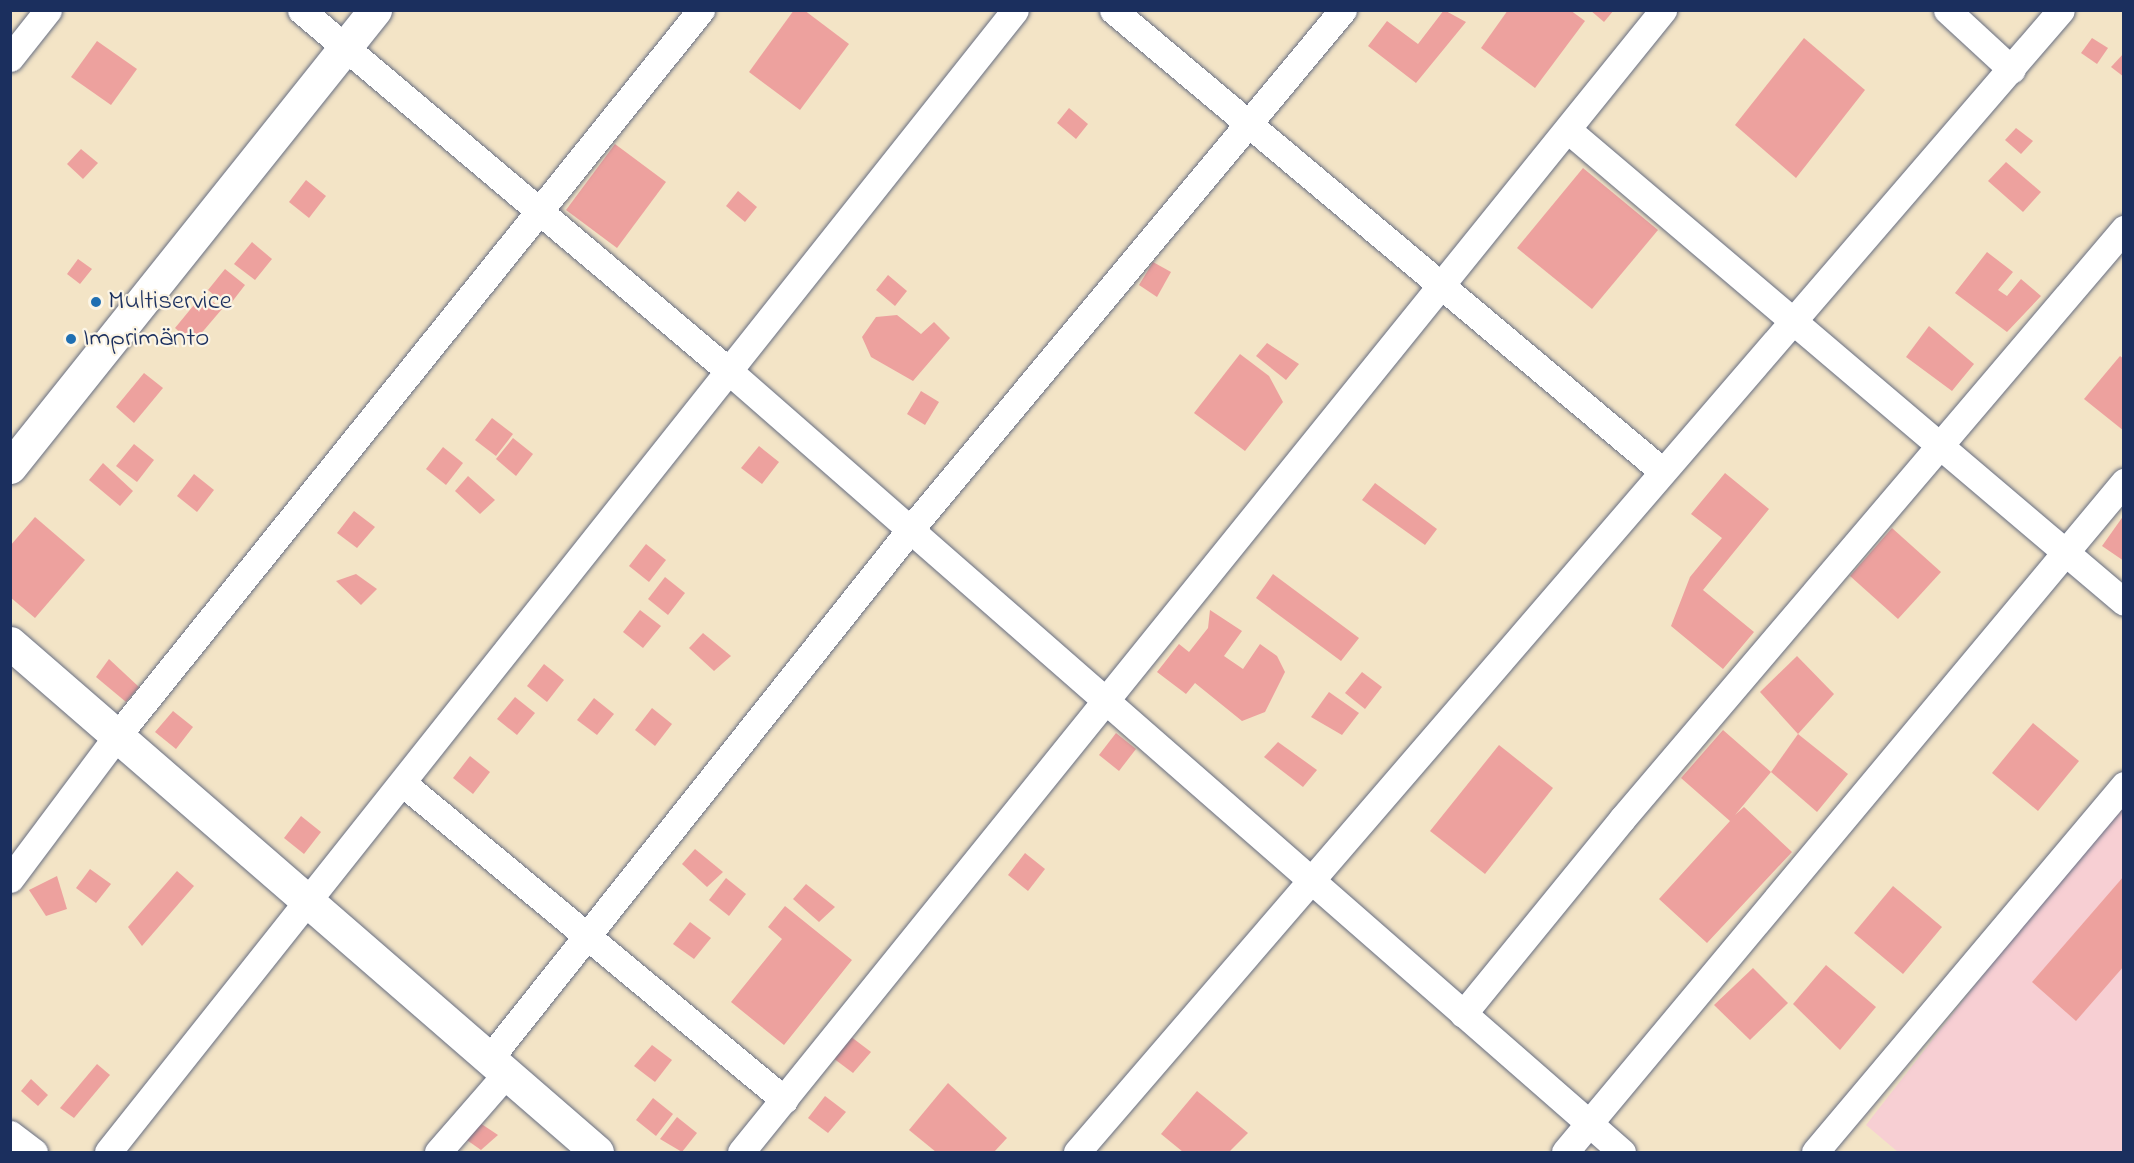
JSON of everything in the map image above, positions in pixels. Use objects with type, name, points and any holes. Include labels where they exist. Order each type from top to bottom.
[{"type":"street","points":[[10,58],[48,10]]},
{"type":"street","points":[[301,10],[730,372],[1102,703],[1622,1152]]},
{"type":"street","points":[[10,467],[375,10]]},
{"type":"street","points":[[10,879],[117,736],[701,10]]},
{"type":"street","points":[[108,1152],[311,904],[1015,10]]},
{"type":"street","points":[[1113,10],[1445,284],[1661,470]]},
{"type":"street","points":[[438,1152],[587,936],[909,531],[1251,124],[1343,10]]},
{"type":"street","points":[[741,1152],[1102,703],[1445,284],[1663,10]]},
{"type":"street","points":[[1947,10],[2012,70]]},
{"type":"street","points":[[1077,1152],[1790,318],[2012,70],[2061,10]]},
{"type":"street","points":[[1568,130],[1790,318],[1940,450],[2124,602]]},
{"type":"street","points":[[1463,1014],[1622,819],[1940,450],[2124,229]]},
{"type":"street","points":[[1565,1152],[2124,482]]},
{"type":"street","points":[[10,643],[597,1152]]},
{"type":"street","points":[[405,785],[784,1100]]},
{"type":"street","points":[[1815,1152],[2124,785]]},
{"type":"street","points":[[10,1134],[33,1152]]},
{"type":"shaded area","points":[[2123,796],[2123,1152],[1898,1152],[1866,1125]]},
{"type":"building","points":[[794,10],[804,10],[849,44],[800,110],[749,72]]},
{"type":"building","points":[[1444,10],[1466,22],[1416,83],[1368,46],[1387,21],[1418,44]]},
{"type":"building","points":[[1508,10],[1570,10],[1585,21],[1535,88],[1481,48]]},
{"type":"building","points":[[1590,10],[1614,10],[1604,22]]},
{"type":"building","points":[[1804,38],[1865,90],[1796,178],[1735,125]]},
{"type":"building","points":[[2092,38],[2108,48],[2097,64],[2081,53]]},
{"type":"building","points":[[97,41],[137,69],[111,105],[71,77]]},
{"type":"building","points":[[2124,53],[2124,77],[2111,67]]},
{"type":"building","points":[[1069,108],[1088,124],[1076,139],[1057,123]]},
{"type":"building","points":[[2016,128],[2033,141],[2021,154],[2005,140]]},
{"type":"building","points":[[615,144],[666,182],[617,248],[566,210]]},
{"type":"building","points":[[81,149],[98,163],[83,179],[67,164]]},
{"type":"building","points":[[2006,162],[2041,192],[2023,212],[1988,181]]},
{"type":"building","points":[[1583,168],[1658,230],[1592,309],[1517,248]]},
{"type":"building","points":[[306,180],[326,196],[309,218],[289,202]]},
{"type":"building","points":[[738,191],[757,207],[745,222],[726,206]]},
{"type":"building","points":[[252,242],[272,259],[255,280],[234,264]]},
{"type":"building","points":[[1987,252],[2013,272],[1998,290],[2007,296],[2021,279],[2041,296],[2007,332],[1955,293]]},
{"type":"building","points":[[78,259],[92,269],[80,284],[67,274]]},
{"type":"building","points":[[1153,262],[1171,272],[1157,297],[1139,285]]},
{"type":"building","points":[[225,269],[245,285],[228,307],[208,290]]},
{"type":"building","points":[[888,275],[907,291],[895,306],[876,290]]},
{"type":"building","points":[[203,294],[222,309],[193,343],[175,328]]},
{"type":"building","points":[[897,315],[921,334],[934,322],[950,338],[913,381],[871,357],[862,337],[876,317]]},
{"type":"building","points":[[1929,326],[1974,364],[1952,391],[1906,357]]},
{"type":"building","points":[[1267,343],[1299,364],[1286,380],[1256,356]]},
{"type":"building","points":[[1240,354],[1269,376],[1283,402],[1245,451],[1194,413]]},
{"type":"building","points":[[2120,356],[2124,359],[2124,431],[2084,399]]},
{"type":"building","points":[[144,373],[163,388],[134,423],[116,407]]},
{"type":"building","points":[[921,391],[939,402],[925,425],[907,414]]},
{"type":"building","points":[[492,418],[513,434],[496,456],[475,440]]},
{"type":"building","points":[[513,438],[533,454],[516,476],[496,459]]},
{"type":"building","points":[[134,444],[154,460],[137,482],[116,466]]},
{"type":"building","points":[[759,446],[779,462],[762,484],[741,468]]},
{"type":"building","points":[[443,447],[463,463],[446,485],[426,469]]},
{"type":"building","points":[[103,463],[133,491],[120,506],[89,480]]},
{"type":"building","points":[[1725,473],[1769,509],[1703,590],[1754,632],[1723,669],[1671,626],[1690,577],[1722,538],[1691,514]]},
{"type":"building","points":[[194,474],[214,490],[197,512],[177,496]]},
{"type":"building","points":[[468,476],[495,500],[480,514],[455,491]]},
{"type":"building","points":[[1375,483],[1437,529],[1425,545],[1362,500]]},
{"type":"building","points":[[354,511],[375,527],[357,548],[337,533]]},
{"type":"building","points":[[2124,515],[2124,561],[2102,546]]},
{"type":"building","points":[[35,517],[85,560],[35,618],[10,597],[10,546]]},
{"type":"building","points":[[1892,528],[1941,572],[1898,619],[1850,576]]},
{"type":"building","points":[[646,544],[666,560],[649,582],[629,566]]},
{"type":"building","points":[[356,574],[377,589],[361,605],[336,581]]},
{"type":"building","points":[[1273,574],[1359,638],[1341,661],[1256,598]]},
{"type":"building","points":[[665,577],[685,593],[668,615],[648,599]]},
{"type":"building","points":[[640,610],[661,626],[643,648],[623,632]]},
{"type":"building","points":[[1210,610],[1242,631],[1224,656],[1243,669],[1260,644],[1277,656],[1285,672],[1265,712],[1242,721],[1195,683],[1186,694],[1157,672],[1179,644],[1189,652],[1208,628]]},
{"type":"building","points":[[703,633],[731,656],[714,671],[689,648]]},
{"type":"building","points":[[1797,656],[1834,694],[1798,734],[1760,692]]},
{"type":"building","points":[[109,659],[139,687],[126,702],[96,677]]},
{"type":"building","points":[[544,664],[564,680],[547,702],[527,686]]},
{"type":"building","points":[[1362,672],[1382,687],[1365,709],[1345,693]]},
{"type":"building","points":[[1329,692],[1359,713],[1342,735],[1311,717]]},
{"type":"building","points":[[515,697],[535,713],[517,735],[497,719]]},
{"type":"building","points":[[594,698],[614,714],[597,735],[577,720]]},
{"type":"building","points":[[652,708],[672,724],[655,746],[635,730]]},
{"type":"building","points":[[173,711],[193,727],[176,749],[155,732]]},
{"type":"building","points":[[2033,723],[2079,761],[2038,811],[1992,773]]},
{"type":"building","points":[[1723,730],[1771,772],[1735,815],[1744,807],[1792,852],[1707,943],[1659,899],[1730,821],[1681,778]]},
{"type":"building","points":[[1116,733],[1136,749],[1119,771],[1099,755]]},
{"type":"building","points":[[1798,734],[1848,774],[1817,812],[1771,772]]},
{"type":"building","points":[[1278,742],[1317,770],[1303,787],[1264,757]]},
{"type":"building","points":[[1499,745],[1553,788],[1485,874],[1430,831]]},
{"type":"building","points":[[470,756],[490,772],[473,794],[453,778]]},
{"type":"building","points":[[301,816],[321,832],[304,854],[284,838]]},
{"type":"building","points":[[695,849],[723,872],[707,887],[682,864]]},
{"type":"building","points":[[1025,853],[1045,869],[1028,891],[1008,875]]},
{"type":"building","points":[[90,869],[111,884],[96,903],[76,888]]},
{"type":"building","points":[[177,871],[194,886],[142,946],[128,927]]},
{"type":"building","points":[[57,876],[67,909],[46,916],[29,890]]},
{"type":"building","points":[[2124,876],[2124,966],[2076,1021],[2032,982]]},
{"type":"building","points":[[726,878],[746,894],[729,916],[709,900]]},
{"type":"building","points":[[806,884],[835,907],[819,922],[793,899]]},
{"type":"building","points":[[1893,886],[1942,927],[1903,974],[1854,933]]},
{"type":"building","points":[[785,906],[852,960],[784,1045],[731,1002],[782,939],[768,927]]},
{"type":"building","points":[[690,922],[711,938],[694,959],[673,944]]},
{"type":"building","points":[[1826,965],[1876,1007],[1840,1050],[1793,1004]]},
{"type":"building","points":[[1753,968],[1788,1003],[1750,1040],[1714,1005]]},
{"type":"building","points":[[850,1036],[871,1052],[853,1073],[833,1058]]},
{"type":"building","points":[[652,1045],[672,1060],[655,1082],[634,1066]]},
{"type":"building","points":[[97,1064],[110,1075],[74,1118],[60,1108]]},
{"type":"building","points":[[31,1079],[48,1095],[38,1106],[21,1091]]},
{"type":"building","points":[[948,1083],[1007,1138],[994,1152],[936,1152],[909,1130]]},
{"type":"building","points":[[1197,1091],[1248,1133],[1229,1152],[1183,1152],[1161,1134]]},
{"type":"building","points":[[825,1096],[846,1112],[828,1133],[808,1118]]},
{"type":"building","points":[[653,1098],[673,1114],[656,1136],[636,1120]]},
{"type":"building","points":[[677,1117],[697,1133],[682,1152],[660,1139]]},
{"type":"building","points":[[480,1123],[498,1135],[481,1150],[464,1138]]},
{"type":"place","name":"Multiservice","points":[[96,302]]},
{"type":"place","name":"Imprimänto","points":[[71,339]]}]
